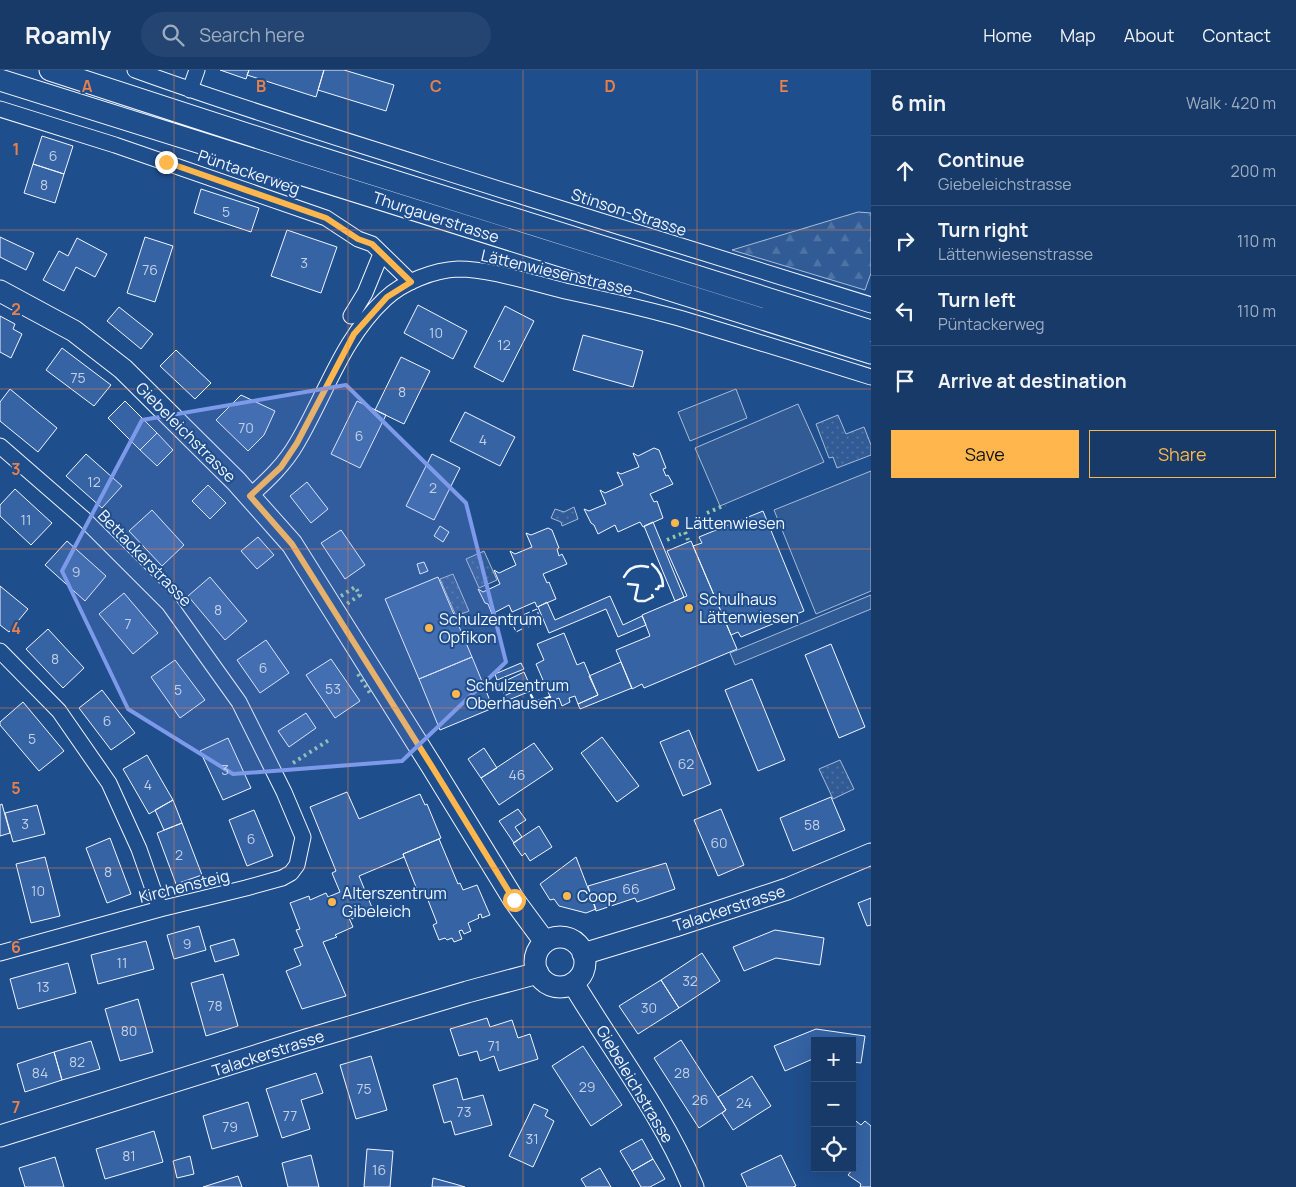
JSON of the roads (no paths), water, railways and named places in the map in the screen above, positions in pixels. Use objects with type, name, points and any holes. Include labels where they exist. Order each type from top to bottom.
[{"type":"street","name":"Thurgauerstrasse","points":[[50,70],[302,152],[871,330]]},
{"type":"street","name":"Stinson-Strasse","points":[[135,70],[190,90],[377,150],[871,305]]},
{"type":"street","points":[[190,90],[197,70]]},
{"type":"street","name":"Thurgauerstrasse","points":[[0,80],[871,354]]},
{"type":"street","name":"Püntackerweg","points":[[0,109],[115,144],[326,218],[358,239],[372,244],[411,282]]},
{"type":"street","points":[[351,316],[366,293],[381,254]]},
{"type":"street","name":"Lättenwiesenstrasse","points":[[250,496],[281,467],[297,443],[354,334],[387,297],[411,282],[449,270],[480,271],[679,318],[871,377]]},
{"type":"street","name":"Giebeleichstrasse","points":[[0,291],[74,331],[123,369],[200,444],[250,496],[292,544],[514,900],[544,942]]},
{"type":"street","name":"Bettackerstrasse","points":[[0,446],[84,520],[169,604],[239,702],[284,792]]},
{"type":"street","points":[[0,651],[59,711],[109,783],[139,849],[160,909]]},
{"type":"street","name":"Kirchensteig","points":[[0,952],[282,878],[298,864],[303,837],[284,792]]},
{"type":"street","name":"Talackerstrasse","points":[[583,954],[787,889],[871,854]]},
{"type":"street","points":[[559,937],[567,938],[580,947],[583,954],[584,967],[582,974],[573,983],[565,986],[549,984],[542,980],[535,965],[535,956],[544,942],[559,937]]},
{"type":"street","name":"Talackerstrasse","points":[[0,1136],[306,1040],[466,992],[538,974]]},
{"type":"street","name":"Giebeleichstrasse","points":[[573,983],[656,1115],[687,1172],[693,1187]]},
{"type":"place","name":"Lättenwiesen","points":[[675,523]]},
{"type":"place","name":"Schulhaus Lättenwiesen","points":[[689,608]]},
{"type":"place","name":"Schulzentrum Opfikon","points":[[429,628]]},
{"type":"place","name":"Schulzentrum Oberhausen","points":[[456,694]]},
{"type":"place","name":"Coop","points":[[567,896]]},
{"type":"place","name":"Alterszentrum Gibeleich","points":[[332,902]]}]
